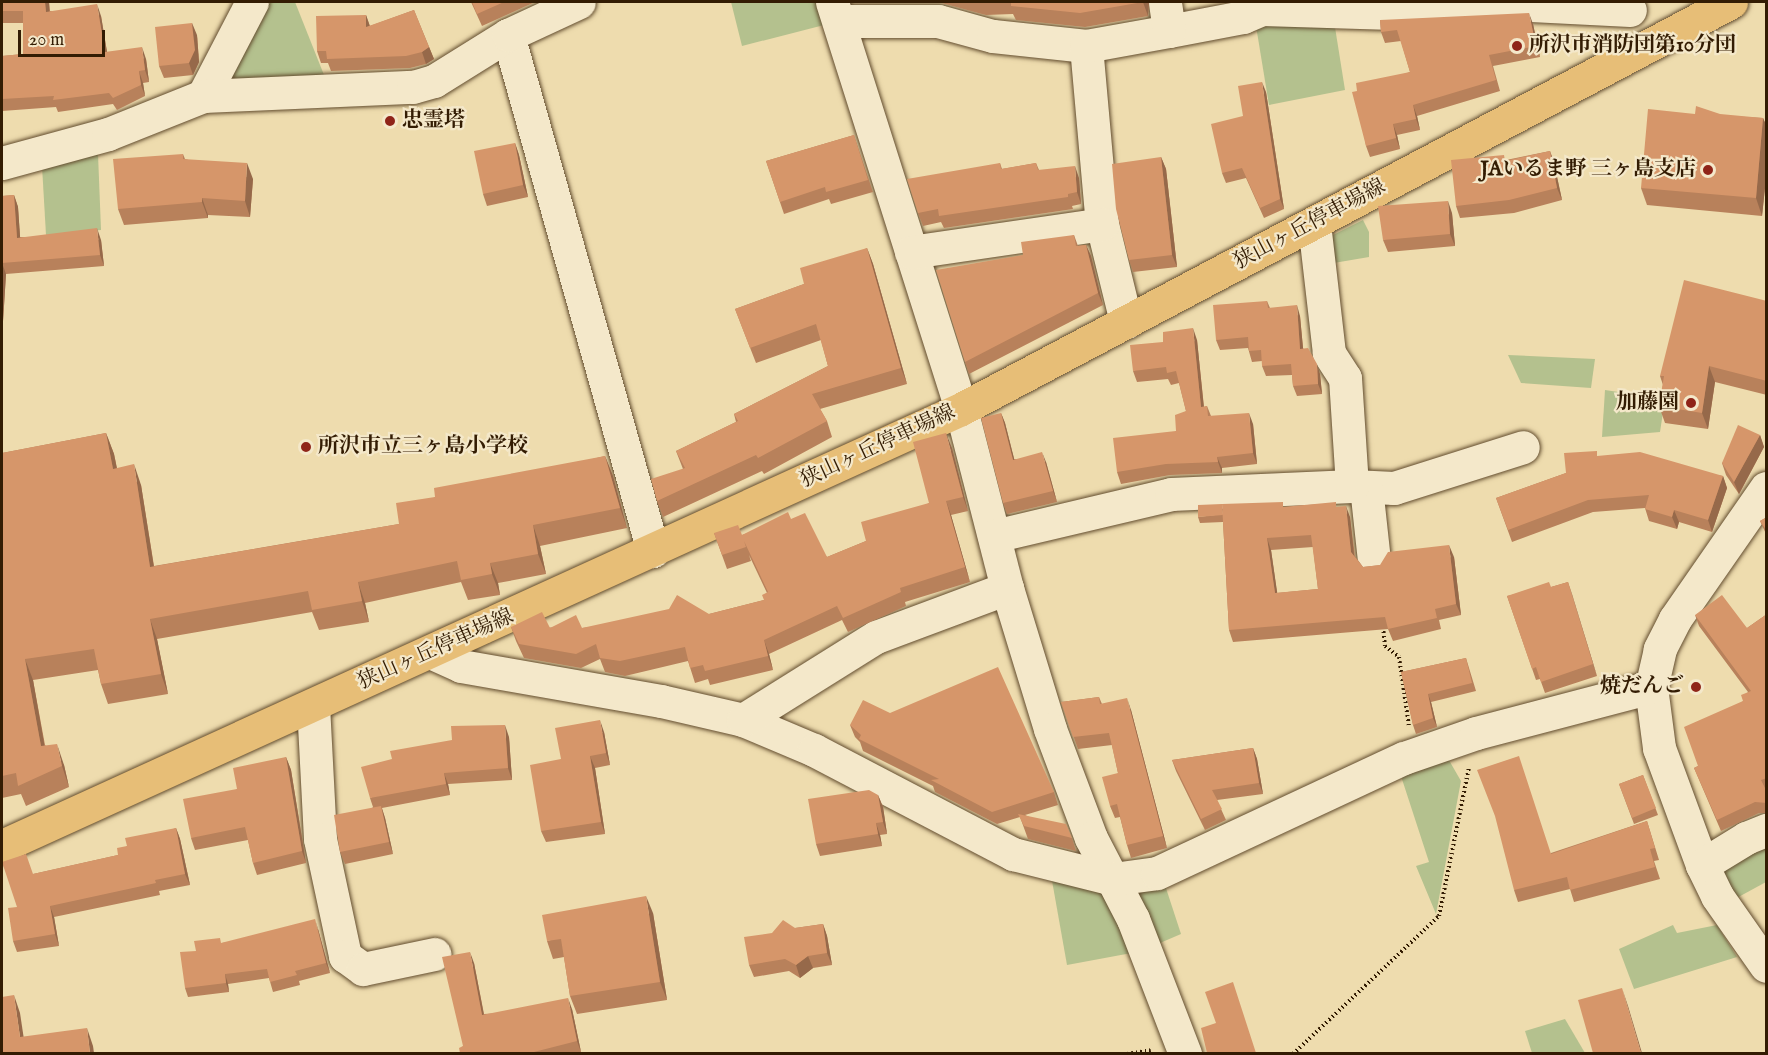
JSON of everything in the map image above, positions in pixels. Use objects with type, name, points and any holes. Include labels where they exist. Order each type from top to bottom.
[{"type":"main road","name":"狭山ヶ丘停車場線","points":[[2,846],[961,409],[1731,2]]},
{"type":"street","points":[[203,96],[252,2]]},
{"type":"street","points":[[2,163],[108,134],[203,96],[413,87],[434,81],[508,35],[579,2]]},
{"type":"street","points":[[1185,1053],[1132,919],[1091,838],[1050,729],[1007,588],[961,409],[835,11],[938,21],[993,36],[1086,46],[1167,16],[1243,17],[1262,9],[1394,13],[1531,4],[1630,6],[1632,56]]},
{"type":"street","points":[[508,35],[653,551]]},
{"type":"street","points":[[1086,46],[1102,224],[1126,322]]},
{"type":"street","points":[[1314,223],[1329,353],[1345,378],[1359,486],[1374,561]]},
{"type":"street","points":[[911,252],[1102,224]]},
{"type":"street","points":[[994,536],[1171,494],[1359,486],[1394,488],[1523,447]]},
{"type":"street","points":[[1767,488],[1675,619],[1660,649],[1651,687],[1659,748],[1702,865],[1717,896],[1767,966]]},
{"type":"street","points":[[742,720],[876,637],[1007,588]]},
{"type":"street","points":[[430,652],[461,666],[662,700],[742,720],[814,750],[1013,854],[1113,879],[1157,873],[1413,754],[1476,734],[1651,687]]},
{"type":"street","points":[[313,705],[320,838],[345,956],[363,969],[434,954]]},
{"type":"street","points":[[1702,865],[1746,837],[1767,830]]},
{"type":"path","points":[[1381,614],[1385,646],[1399,657],[1413,754]]},
{"type":"path","points":[[1293,1053],[1438,916],[1476,734]]},
{"type":"green space","points":[[259,2],[295,2],[326,80],[228,87],[222,74]]},
{"type":"green space","points":[[731,2],[822,2],[828,24],[742,46]]},
{"type":"green space","points":[[1255,20],[1334,21],[1345,90],[1269,105]]},
{"type":"green space","points":[[98,154],[101,230],[46,235],[42,166]]},
{"type":"green space","points":[[1363,220],[1369,232],[1369,257],[1322,265],[1329,237]]},
{"type":"green space","points":[[1508,355],[1595,359],[1591,388],[1521,383]]},
{"type":"green space","points":[[1605,390],[1665,399],[1660,432],[1602,437]]},
{"type":"green space","points":[[1446,755],[1461,781],[1436,914],[1416,866],[1429,862],[1399,770]]},
{"type":"green space","points":[[1766,834],[1766,882],[1733,900],[1715,860]]},
{"type":"green space","points":[[1051,875],[1102,885],[1137,952],[1067,965]]},
{"type":"green space","points":[[1163,879],[1181,934],[1153,946],[1130,891]]},
{"type":"green space","points":[[1673,925],[1677,933],[1717,925],[1737,957],[1634,989],[1619,949]]},
{"type":"green space","points":[[1565,1019],[1585,1053],[1532,1053],[1525,1031]]},
{"type":"building","points":[[2,2],[45,2],[46,12],[97,4],[105,52],[142,47],[145,70],[139,71],[141,85],[113,98],[109,93],[53,100],[54,96],[2,99],[2,56],[23,54],[23,11],[2,11]]},
{"type":"building","points":[[472,2],[504,2],[477,14]]},
{"type":"building","points":[[1011,2],[1143,2],[1080,13],[1011,6]]},
{"type":"building","points":[[414,10],[429,47],[422,52],[406,56],[327,59],[326,51],[317,51],[316,16],[366,15],[366,27]]},
{"type":"building","points":[[1529,13],[1536,46],[1489,55],[1496,80],[1413,105],[1416,119],[1393,124],[1396,138],[1366,146],[1352,92],[1357,91],[1356,83],[1410,72],[1397,30],[1381,32],[1380,20]]},
{"type":"building","points":[[192,23],[195,50],[189,63],[159,66],[155,27]]},
{"type":"building","points":[[1262,82],[1280,199],[1260,208],[1242,168],[1222,173],[1211,124],[1243,116],[1238,86]]},
{"type":"building","points":[[1696,106],[1720,114],[1763,118],[1756,198],[1641,188],[1648,109],[1695,114]]},
{"type":"building","points":[[854,135],[868,180],[826,192],[825,187],[780,202],[766,161]]},
{"type":"building","points":[[515,143],[523,185],[483,194],[474,151]]},
{"type":"building","points":[[1550,151],[1557,188],[1509,200],[1456,206],[1451,160],[1504,155],[1505,161]]},
{"type":"building","points":[[183,154],[183,159],[247,163],[245,201],[202,198],[202,202],[118,209],[113,159]]},
{"type":"building","points":[[1161,157],[1172,255],[1129,260],[1116,209],[1112,164]]},
{"type":"building","points":[[1000,163],[1001,169],[1036,163],[1038,170],[1075,166],[1077,192],[1068,194],[1068,197],[939,216],[938,209],[918,213],[907,179]]},
{"type":"building","points":[[14,195],[17,238],[97,228],[100,255],[2,263],[2,196]]},
{"type":"building","points":[[1448,201],[1450,234],[1383,240],[1378,206]]},
{"type":"building","points":[[1074,235],[1076,246],[1086,245],[1098,293],[965,362],[936,270],[1023,255],[1021,242]]},
{"type":"building","points":[[867,248],[901,368],[812,394],[827,421],[758,458],[756,455],[657,501],[651,479],[685,468],[676,451],[738,421],[734,414],[828,366],[816,324],[750,348],[735,309],[804,284],[800,268]]},
{"type":"building","points":[[1684,280],[1767,301],[1767,381],[1709,366],[1702,413],[1659,406],[1664,376],[1660,376]]},
{"type":"building","points":[[1267,301],[1268,308],[1297,305],[1300,349],[1308,348],[1317,364],[1318,384],[1293,386],[1291,364],[1262,366],[1261,350],[1249,351],[1248,337],[1216,340],[1213,305]]},
{"type":"building","points":[[1193,328],[1201,407],[1207,406],[1208,416],[1249,413],[1253,453],[1217,457],[1218,462],[1166,464],[1117,472],[1113,438],[1176,431],[1175,415],[1186,411],[1176,371],[1167,373],[1166,367],[1133,371],[1130,345],[1163,342],[1163,332]]},
{"type":"building","points":[[1001,413],[1013,460],[1042,452],[1053,491],[1003,503],[981,418]]},
{"type":"building","points":[[1738,425],[1760,435],[1734,482],[1722,463]]},
{"type":"building","points":[[106,433],[113,469],[134,464],[150,567],[399,524],[396,503],[435,497],[434,488],[605,456],[620,508],[533,525],[538,554],[490,563],[492,574],[461,580],[457,561],[358,582],[362,601],[312,610],[308,591],[150,619],[161,674],[101,684],[94,649],[25,659],[41,746],[57,744],[62,766],[18,786],[16,773],[2,776],[2,453]]},
{"type":"building","points":[[946,433],[963,497],[946,501],[965,567],[900,588],[901,592],[843,618],[837,606],[764,640],[768,656],[705,671],[703,665],[690,668],[685,647],[620,661],[600,658],[596,644],[576,654],[519,644],[511,627],[542,612],[550,628],[576,615],[582,628],[669,609],[677,595],[709,614],[764,600],[762,595],[768,592],[744,541],[746,547],[722,555],[714,533],[738,525],[742,535],[788,512],[791,519],[805,513],[827,557],[866,541],[861,522],[929,503],[913,442]]},
{"type":"building","points":[[1597,451],[1597,456],[1640,452],[1723,476],[1708,520],[1674,510],[1672,517],[1645,509],[1649,495],[1588,500],[1508,530],[1496,498],[1566,473],[1564,453]]},
{"type":"building","points":[[1283,502],[1283,507],[1336,502],[1336,507],[1346,506],[1351,552],[1363,567],[1380,565],[1388,552],[1449,545],[1456,604],[1435,609],[1437,618],[1388,629],[1385,617],[1229,630],[1222,504]],"holes":[[[1311,535],[1318,589],[1275,593],[1267,538]]]},
{"type":"building","points":[[1222,504],[1223,515],[1198,517],[1198,505]]},
{"type":"building","points":[[1767,517],[1767,531],[1760,521]]},
{"type":"building","points":[[1549,582],[1551,587],[1568,582],[1593,664],[1541,682],[1536,667],[1532,669],[1507,596]]},
{"type":"building","points":[[1722,595],[1747,628],[1767,614],[1767,778],[1761,780],[1767,792],[1767,803],[1755,802],[1717,820],[1694,768],[1698,766],[1684,727],[1743,701],[1741,695],[1751,691],[1695,615]]},
{"type":"building","points":[[1466,658],[1472,683],[1428,694],[1433,718],[1413,725],[1401,672]]},
{"type":"building","points":[[998,667],[1054,792],[992,812],[931,780],[939,779],[859,739],[861,735],[850,725],[863,700],[890,713]]},
{"type":"building","points":[[1099,697],[1100,704],[1127,698],[1163,836],[1127,845],[1117,804],[1110,806],[1102,777],[1118,773],[1109,733],[1073,737],[1061,702]]},
{"type":"building","points":[[600,720],[606,753],[590,756],[601,822],[541,831],[530,765],[561,759],[555,728]]},
{"type":"building","points":[[505,725],[508,768],[444,773],[446,784],[370,798],[361,767],[392,759],[390,751],[452,740],[451,726]]},
{"type":"building","points":[[1253,748],[1259,783],[1212,790],[1222,809],[1201,819],[1172,760]]},
{"type":"building","points":[[1519,756],[1551,854],[1647,821],[1655,848],[1650,849],[1655,867],[1570,890],[1567,877],[1514,890],[1495,816],[1477,770]]},
{"type":"building","points":[[286,757],[302,851],[253,863],[245,827],[191,838],[183,799],[237,789],[233,768]]},
{"type":"building","points":[[1643,775],[1656,808],[1632,818],[1619,784]]},
{"type":"building","points":[[869,790],[878,795],[883,822],[876,823],[878,834],[816,844],[808,799]]},
{"type":"building","points":[[381,806],[389,842],[340,852],[334,815]]},
{"type":"building","points":[[1018,814],[1066,824],[1072,838],[1024,826]]},
{"type":"building","points":[[176,828],[185,874],[155,880],[156,883],[50,906],[55,934],[13,941],[8,908],[17,907],[2,862],[26,854],[33,874],[118,855],[117,848],[127,846],[125,838]]},
{"type":"building","points":[[646,896],[660,982],[570,996],[561,939],[547,941],[542,915]]},
{"type":"building","points":[[315,919],[326,963],[295,971],[297,975],[270,982],[267,969],[225,974],[226,983],[185,988],[180,952],[196,951],[194,941],[220,938],[221,943]]},
{"type":"building","points":[[783,920],[795,928],[823,924],[827,953],[808,956],[796,965],[785,959],[749,965],[744,937],[772,933]]},
{"type":"building","points":[[470,952],[482,1015],[568,998],[577,1041],[530,1053],[460,1053],[459,1048],[463,1046],[442,957]]},
{"type":"building","points":[[1233,982],[1256,1053],[1207,1053],[1201,1028],[1216,1023],[1205,992]]},
{"type":"building","points":[[1622,988],[1641,1053],[1593,1053],[1578,1000]]},
{"type":"building","points":[[14,995],[20,1037],[87,1028],[90,1053],[2,1053],[2,997]]},
{"type":"place","name":"所沢市消防団第10分団","points":[[1517,46]]},
{"type":"place","name":"忠霊塔","points":[[390,121]]},
{"type":"place","name":"JAいるま野 三ヶ島支店","points":[[1708,170]]},
{"type":"place","name":"加藤園","points":[[1691,403]]},
{"type":"place","name":"所沢市立三ヶ島小学校","points":[[306,447]]},
{"type":"place","name":"焼だんご","points":[[1696,687]]}]
